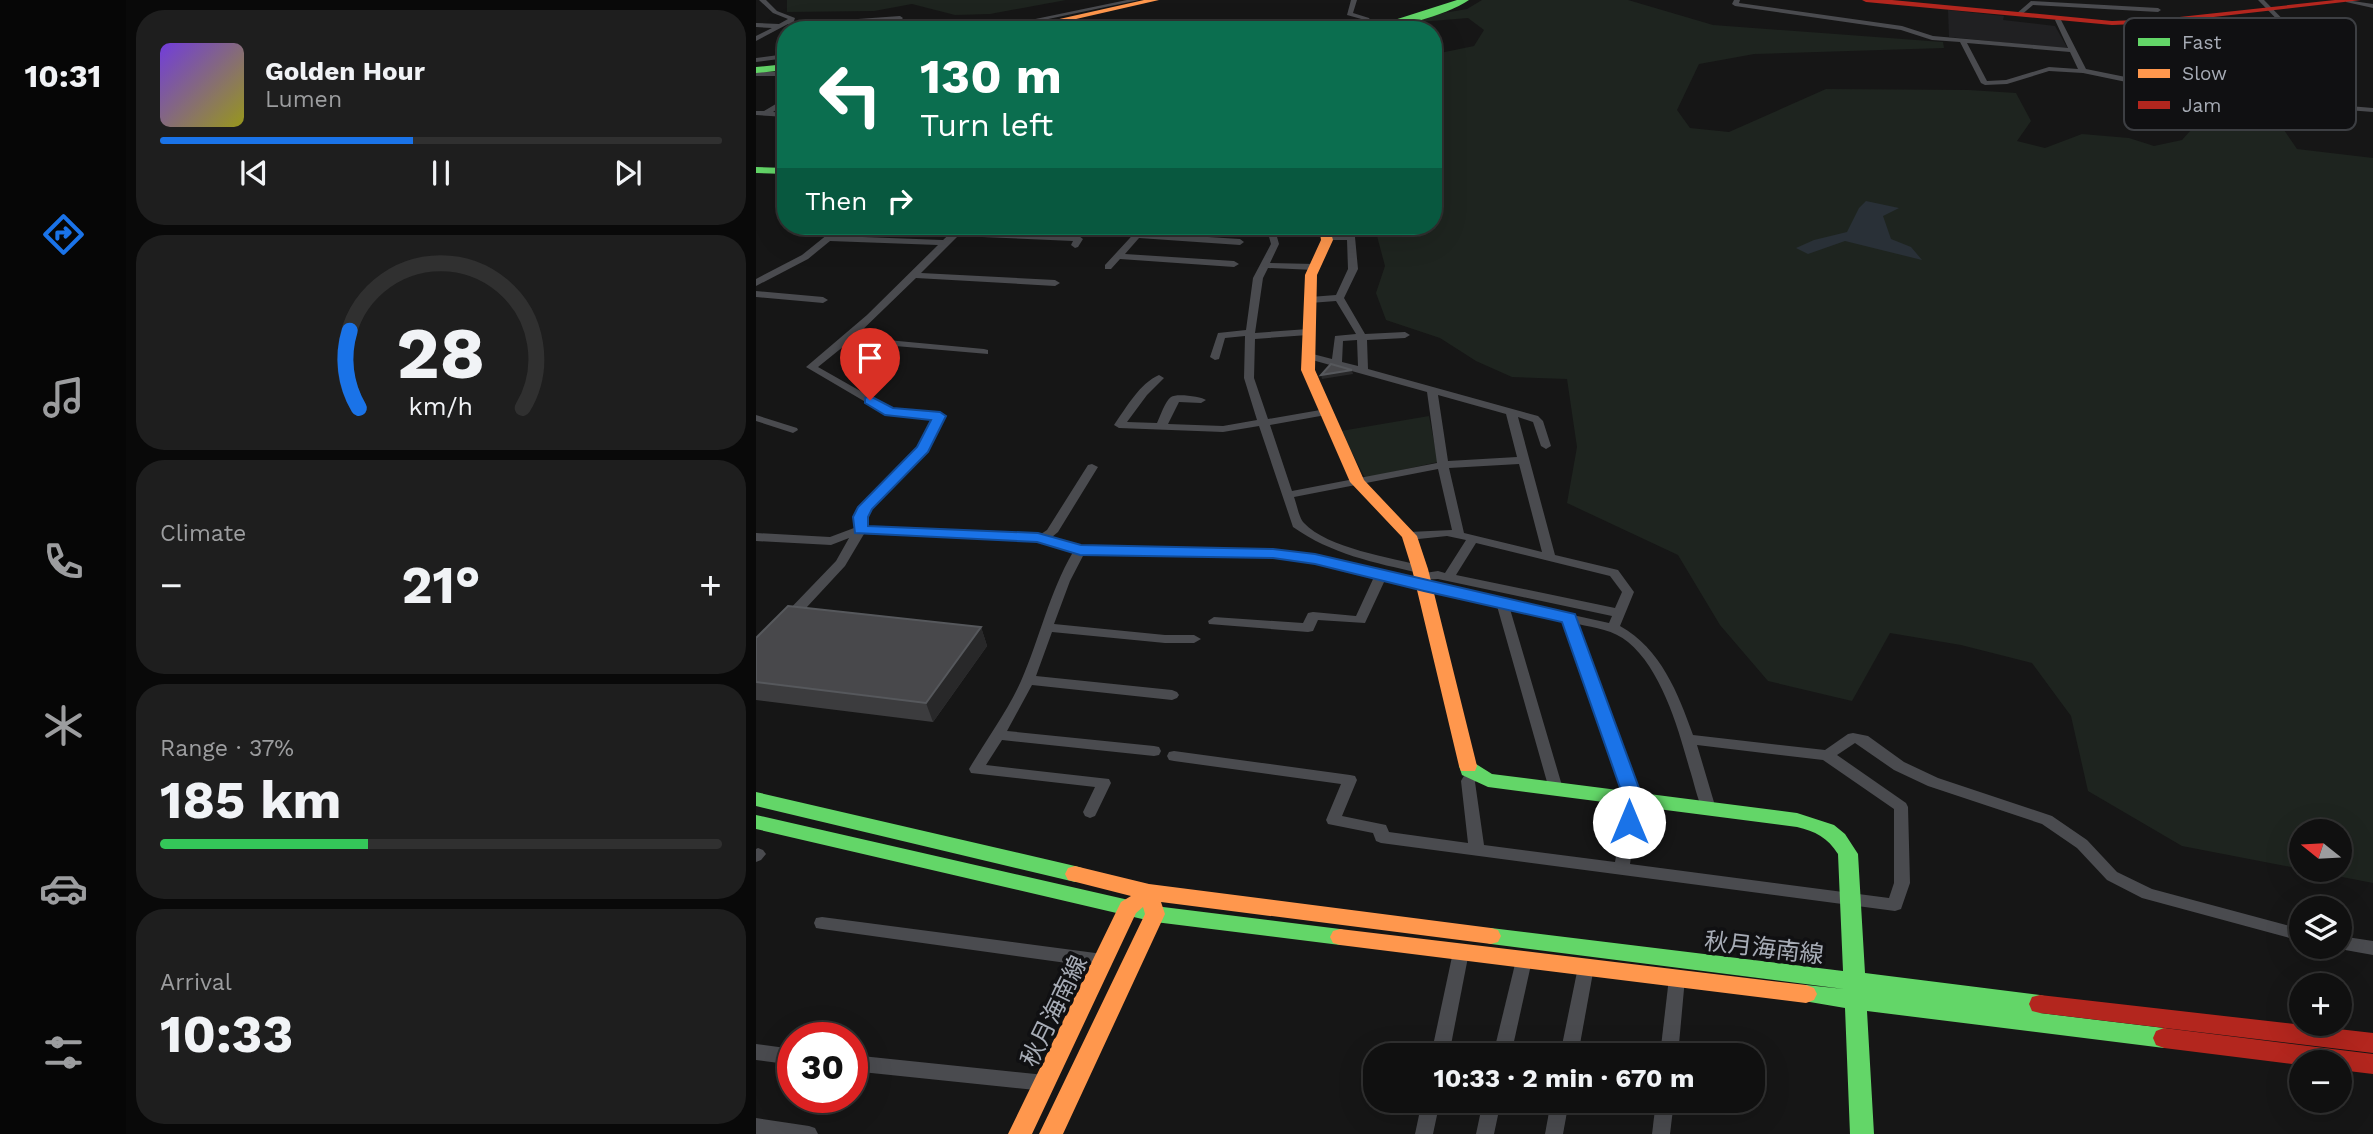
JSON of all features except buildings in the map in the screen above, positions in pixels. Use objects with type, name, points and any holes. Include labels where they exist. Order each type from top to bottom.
[{"type":"main road","points":[[1057,21],[1155,0]]},
{"type":"main road","points":[[1074,21],[1170,0]]},
{"type":"main road","points":[[1401,21],[1465,0]]},
{"type":"main road","points":[[1866,0],[2058,20],[2124,21]]},
{"type":"main road","points":[[2150,18],[2265,2],[2352,0]]},
{"type":"main road","points":[[759,64],[777,65]]},
{"type":"main road","points":[[756,170],[777,171]]},
{"type":"main road","points":[[1324,235],[1311,275],[1308,370],[1357,482],[1409,536],[1422,578],[1469,770],[1488,780],[1797,820],[1832,829],[1848,854],[1862,1134]]},
{"type":"main road","points":[[756,799],[1149,892],[1155,914],[1051,1134]]},
{"type":"main road","points":[[756,822],[1128,908]]},
{"type":"main road","name":"秋月海南線","points":[[1020,1134],[1128,908],[1149,892],[1855,982],[2373,1043]]},
{"type":"main road","name":"秋月海南線","points":[[1128,908],[1155,914],[2373,1064]]},
{"type":"street","points":[[762,0],[775,12],[793,19],[789,21]]},
{"type":"street","points":[[1032,21],[1136,0]]},
{"type":"street","points":[[1354,0],[1349,14],[1367,21]]},
{"type":"street","points":[[1737,0],[1735,4],[1902,28],[1933,38],[2071,50]]},
{"type":"street","points":[[2018,15],[2031,3],[2039,2],[2158,17],[2154,0]]},
{"type":"street","points":[[2352,0],[2373,6]]},
{"type":"street","points":[[2265,2],[2280,18]]},
{"type":"street","points":[[858,21],[900,18]]},
{"type":"street","points":[[2058,20],[2083,71]]},
{"type":"street","points":[[756,25],[777,26]]},
{"type":"street","points":[[756,39],[777,27]]},
{"type":"street","points":[[1963,41],[1985,83],[2007,82],[2049,69],[2083,71],[2124,80]]},
{"type":"street","points":[[759,64],[777,59]]},
{"type":"street","points":[[759,64],[777,71]]},
{"type":"street","points":[[766,114],[777,106]]},
{"type":"street","points":[[756,113],[777,115]]},
{"type":"street","points":[[758,281],[805,257],[832,235]]},
{"type":"street","points":[[780,628],[841,563],[860,530],[860,517],[866,507],[923,449],[940,416],[890,412],[811,367],[850,339],[868,317],[953,235]]},
{"type":"street","points":[[1031,235],[1079,239],[1075,245]]},
{"type":"street","points":[[1108,267],[1137,235],[1240,242]]},
{"type":"street","points":[[1272,235],[1275,244],[1258,278],[1250,335],[1249,378],[1297,524],[1314,538],[1346,552],[1422,578],[1502,603],[1623,631],[1644,651],[1658,670],[1688,739],[1709,808]]},
{"type":"street","points":[[1339,298],[1353,269],[1350,237],[1342,235]]},
{"type":"street","points":[[828,238],[945,243]]},
{"type":"street","points":[[1118,256],[1234,264]]},
{"type":"street","points":[[1263,265],[1315,267]]},
{"type":"street","points":[[912,275],[1055,283]]},
{"type":"street","points":[[756,294],[823,300]]},
{"type":"street","points":[[1310,300],[1339,298]]},
{"type":"street","points":[[1339,298],[1362,337],[1363,371]]},
{"type":"street","points":[[1214,357],[1221,335],[1308,332]]},
{"type":"street","points":[[1337,364],[1338,338],[1405,335]]},
{"type":"street","points":[[850,339],[984,352]]},
{"type":"street","points":[[1309,356],[1538,421],[1546,446]]},
{"type":"street","points":[[1159,378],[1143,393],[1119,425],[1223,429],[1326,412]]},
{"type":"street","points":[[1432,390],[1443,465],[1459,536]]},
{"type":"street","points":[[1161,426],[1175,398],[1201,400]]},
{"type":"street","points":[[1511,412],[1550,558]]},
{"type":"street","points":[[756,418],[793,430]]},
{"type":"street","points":[[1289,495],[1443,465],[1522,460]]},
{"type":"street","points":[[1042,539],[1052,532],[1092,467]]},
{"type":"street","points":[[756,537],[831,541],[860,530],[1042,539],[1080,550],[1273,553],[1315,559],[1381,575],[1448,577],[1619,613]]},
{"type":"street","points":[[1409,536],[1447,532],[1614,573],[1628,592],[1613,628]]},
{"type":"street","points":[[1448,577],[1472,540]]},
{"type":"street","points":[[1080,550],[1066,572],[1028,680],[999,735],[976,769],[1104,783],[1090,812]]},
{"type":"street","points":[[1214,621],[1308,628],[1313,616],[1360,620],[1381,575]]},
{"type":"street","points":[[1502,603],[1556,789]]},
{"type":"street","points":[[1569,618],[1633,799],[1621,869]]},
{"type":"street","points":[[1046,627],[1165,639],[1194,639]]},
{"type":"street","points":[[1028,680],[1172,695]]},
{"type":"street","points":[[999,735],[1154,751]]},
{"type":"street","points":[[1827,755],[1853,738],[1863,740],[1899,766],[1933,782],[2047,820],[2082,845],[2112,876],[2148,894],[2289,932]]},
{"type":"street","points":[[1174,757],[1350,780],[1333,820],[1381,829],[1381,837],[1895,905],[1902,883],[1901,807],[1827,755],[1688,739]]},
{"type":"street","points":[[1474,775],[1468,781],[1477,850]]},
{"type":"street","points":[[822,923],[1103,961]]},
{"type":"street","points":[[2352,945],[2373,948]]},
{"type":"street","points":[[1442,1043],[1461,952]]},
{"type":"street","points":[[1506,1043],[1524,960]]},
{"type":"street","points":[[1571,1043],[1586,967]]},
{"type":"street","points":[[1670,1043],[1677,978]]},
{"type":"street","points":[[756,1052],[777,1055]]},
{"type":"street","points":[[868,1065],[1045,1083]]},
{"type":"street","points":[[1424,1134],[1428,1113]]},
{"type":"street","points":[[1485,1134],[1489,1113]]},
{"type":"street","points":[[1554,1134],[1558,1113]]},
{"type":"street","points":[[1661,1134],[1664,1113]]},
{"type":"street","points":[[756,1126],[808,1134]]},
{"type":"shaded area","points":[[787,0],[1066,0],[990,14],[955,15],[912,4],[874,11],[787,12]]},
{"type":"shaded area","points":[[1482,0],[1628,0],[1713,25],[1943,42],[1944,48],[1754,54],[1699,64],[1677,110],[1690,128],[1729,132],[1826,89],[1969,90],[2016,93],[2031,121],[2017,141],[2045,148],[2082,134],[2129,138],[2154,146],[2182,140],[2191,130],[2284,130],[2297,149],[2373,158],[2373,883],[2352,879],[2352,819],[2289,819],[2289,867],[2182,846],[2088,791],[2071,716],[2032,663],[1961,645],[1890,633],[1852,701],[1768,681],[1720,625],[1678,555],[1567,503],[1577,447],[1567,379],[1512,377],[1476,361],[1440,338],[1386,320],[1376,293],[1385,266],[1378,235],[1442,235],[1442,53],[1474,46],[1484,30],[1468,18],[1421,21],[1426,16],[1467,9]]},
{"type":"shaded area","points":[[1948,10],[2004,16],[2003,20],[2055,26],[2068,49],[1949,37]]},
{"type":"shaded area","points":[[1866,201],[1899,208],[1883,216],[1891,239],[1911,247],[1922,260],[1845,241],[1808,254],[1796,248],[1814,240],[1847,232],[1859,208]]},
{"type":"shaded area","points":[[1429,416],[1438,462],[1365,478],[1341,431]]},
{"type":"traffic: fast","points":[[1402,21],[1465,0]]},
{"type":"traffic: fast","points":[[756,70],[777,68]]},
{"type":"traffic: fast","points":[[756,170],[777,171]]},
{"type":"traffic: fast","points":[[1468,766],[1469,770],[1488,780],[1797,820],[1814,824],[1833,834],[1848,854],[1862,1134]]},
{"type":"traffic: fast","points":[[756,799],[1075,874]]},
{"type":"traffic: fast","points":[[756,822],[1155,914],[1340,937]]},
{"type":"traffic: fast","points":[[1491,936],[2040,1004]]},
{"type":"traffic: fast","points":[[1806,994],[2164,1038]]},
{"type":"traffic: slow","points":[[1057,21],[1155,0]]},
{"type":"traffic: slow","points":[[1326,235],[1327,240],[1311,275],[1308,370],[1357,482],[1409,536],[1420,569],[1468,766]]},
{"type":"traffic: slow","points":[[1075,874],[1149,892],[1491,936]]},
{"type":"traffic: slow","points":[[1020,1134],[1128,908],[1136,902]]},
{"type":"traffic: slow","points":[[1051,1134],[1155,914],[1153,905]]},
{"type":"traffic: slow","points":[[1340,937],[1806,994]]},
{"type":"traffic: jam","points":[[1866,0],[2124,23]]},
{"type":"traffic: jam","points":[[2189,18],[2357,0]]},
{"type":"traffic: jam","points":[[2040,1004],[2373,1043]]},
{"type":"traffic: jam","points":[[2164,1038],[2373,1064]]},
{"type":"route","points":[[870,400],[890,412],[940,416],[923,449],[866,507],[860,517],[860,530],[1038,537],[1080,550],[1273,553],[1315,559],[1569,618],[1633,799],[1629,822]]}]
